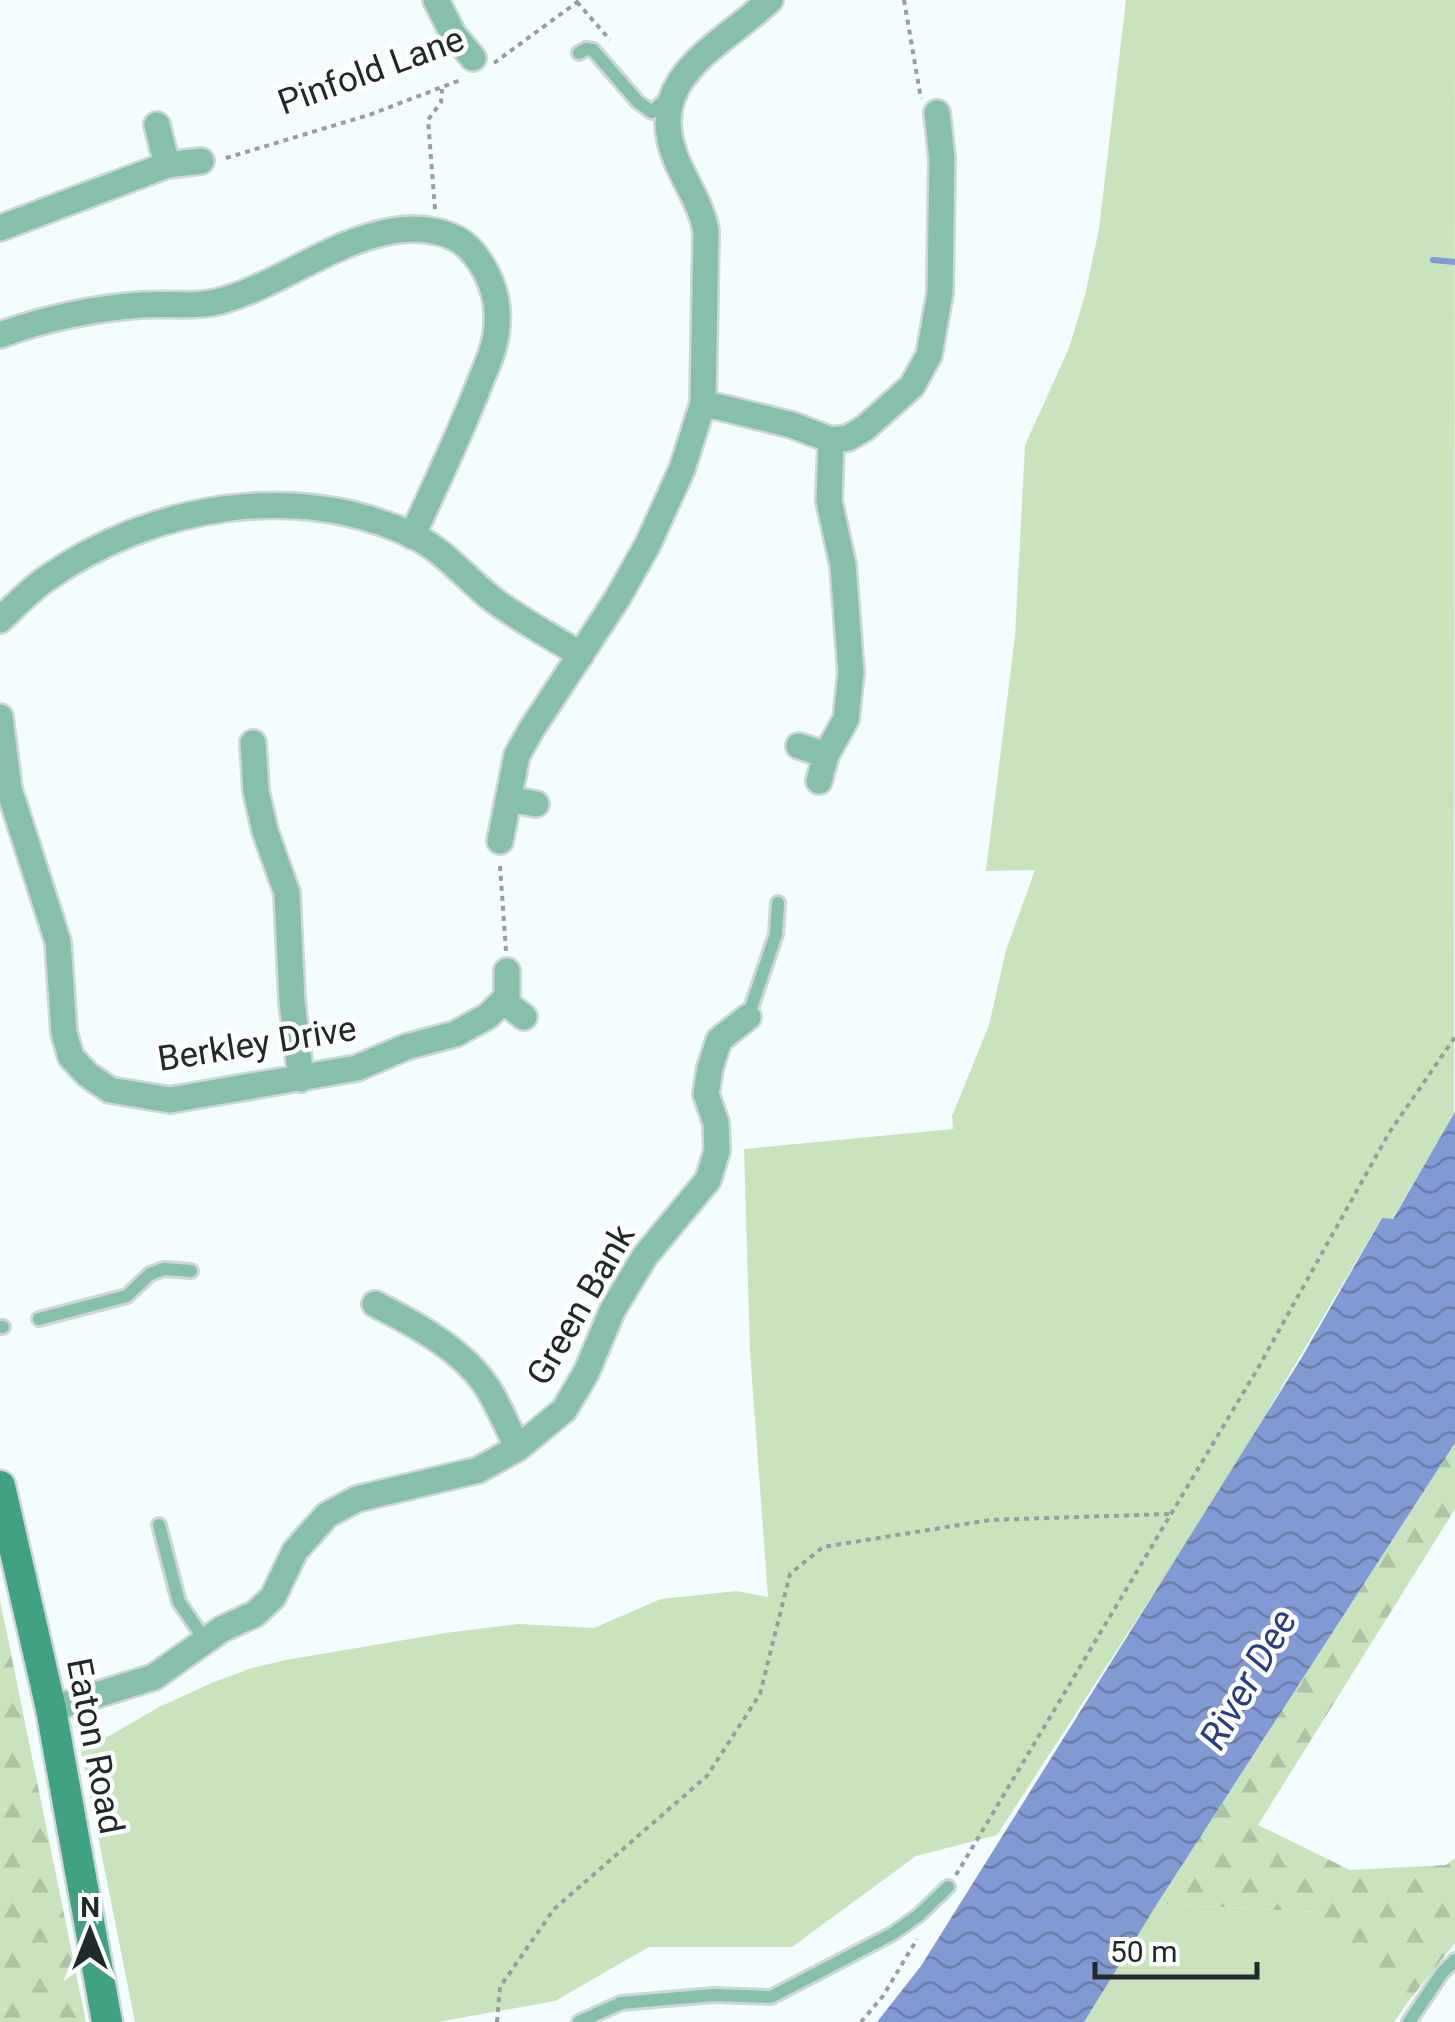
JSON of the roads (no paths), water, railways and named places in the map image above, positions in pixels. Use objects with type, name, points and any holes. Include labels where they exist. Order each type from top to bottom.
[{"type":"street","points":[[436,0],[475,68]]},
{"type":"street","points":[[500,841],[518,755],[648,544],[682,469],[703,403],[706,231],[702,210],[674,157],[668,123],[670,94],[683,74],[770,0]]},
{"type":"street","points":[[703,403],[792,425],[831,440],[848,438],[865,428],[912,386],[929,354],[941,274],[942,158],[936,114]]},
{"type":"street","points":[[157,125],[167,165]]},
{"type":"street","points":[[0,228],[167,165],[201,160]]},
{"type":"street","points":[[0,335],[139,305],[224,312],[374,234],[436,230],[470,247],[482,265],[492,284],[497,329],[492,352],[456,442],[412,536]]},
{"type":"street","points":[[819,782],[826,755],[846,719],[850,673],[843,565],[829,500],[831,440]]},
{"type":"street","points":[[0,620],[44,581],[86,554],[169,520],[272,504],[311,505],[350,514],[432,547],[495,600],[581,654]]},
{"type":"street","name":"Berkley Drive","points":[[0,717],[9,789],[58,942],[64,1032],[71,1057],[110,1090],[170,1100],[357,1068],[406,1047],[455,1034],[488,1016],[514,1010],[507,998],[507,971]]},
{"type":"street","points":[[799,746],[826,755]]},
{"type":"street","points":[[262,760],[264,831],[287,894],[292,1002],[301,1079]]},
{"type":"street","points":[[509,799],[536,804]]},
{"type":"street","name":"Green Bank","points":[[51,1708],[154,1677],[205,1640],[254,1614],[273,1596],[295,1551],[327,1515],[357,1499],[478,1470],[518,1448],[564,1410],[586,1373],[612,1310],[645,1256],[708,1180],[717,1151],[716,1123],[706,1094],[710,1068],[720,1040],[748,1017]]},
{"type":"street","points":[[375,1304],[415,1324],[476,1372],[518,1448]]},
{"type":"street","name":"Eaton Road","points":[[0,1486],[51,1708],[107,2022]]},
{"type":"lane","points":[[579,53],[593,50],[638,102],[652,112],[670,94]]},
{"type":"lane","points":[[748,1017],[776,934],[778,903]]},
{"type":"lane","points":[[40,1318],[127,1296],[150,1274],[164,1269],[191,1271]]},
{"type":"lane","points":[[160,1525],[180,1602],[205,1640]]},
{"type":"lane","points":[[579,2022],[621,2003],[713,1995],[771,1997],[892,1934],[919,1916],[948,1887]]},
{"type":"lane","points":[[1409,2022],[1455,1960]]},
{"type":"water","name":"River Dee","points":[[1455,1112],[1455,1443],[1084,2022],[877,2022],[921,1966],[1302,1357],[1382,1218],[1393,1219]]},
{"type":"waterway","points":[[1433,260],[1455,262]]}]
